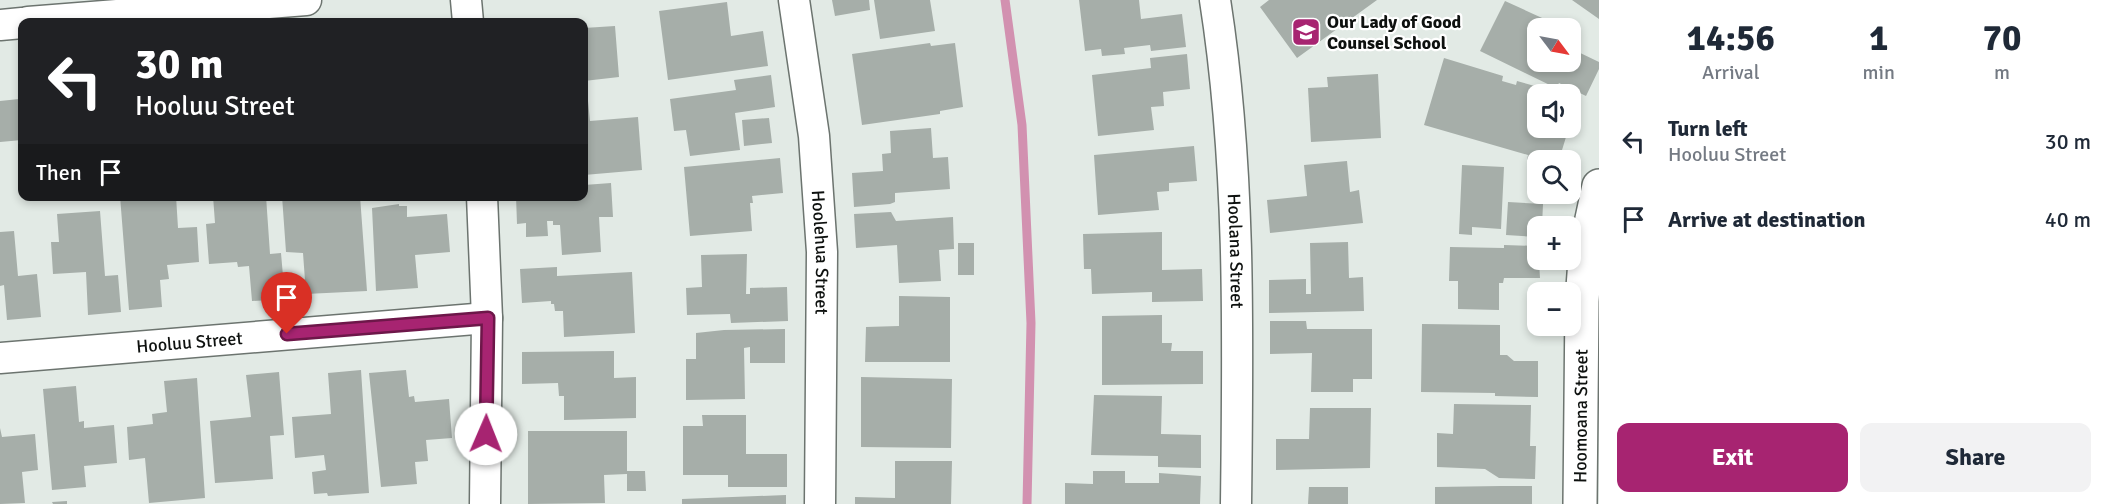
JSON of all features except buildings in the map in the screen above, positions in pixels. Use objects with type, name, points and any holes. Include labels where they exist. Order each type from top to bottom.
[{"type":"street","points":[[79,18],[306,0]]},
{"type":"street","points":[[466,0],[468,18]]},
{"type":"street","name":"Hoolehua Street","points":[[794,0],[814,136],[822,252],[820,504]]},
{"type":"street","name":"Hoolana Street","points":[[1215,0],[1231,148],[1237,354],[1236,504]]},
{"type":"street","points":[[0,25],[18,23]]},
{"type":"street","name":"Hoomoana Street","points":[[1586,498],[1582,301],[1586,247],[1599,186]]},
{"type":"street","points":[[482,201],[488,318],[485,504]]},
{"type":"street","name":"Hooluu Street","points":[[0,358],[488,318]]},
{"type":"waterway","points":[[1005,0],[1022,125],[1031,323],[1027,504]]},
{"type":"place","name":"Our Lady of Good Counsel School","points":[[1306,32]]},
{"type":"route","points":[[287,334],[488,318],[486,434]]}]
